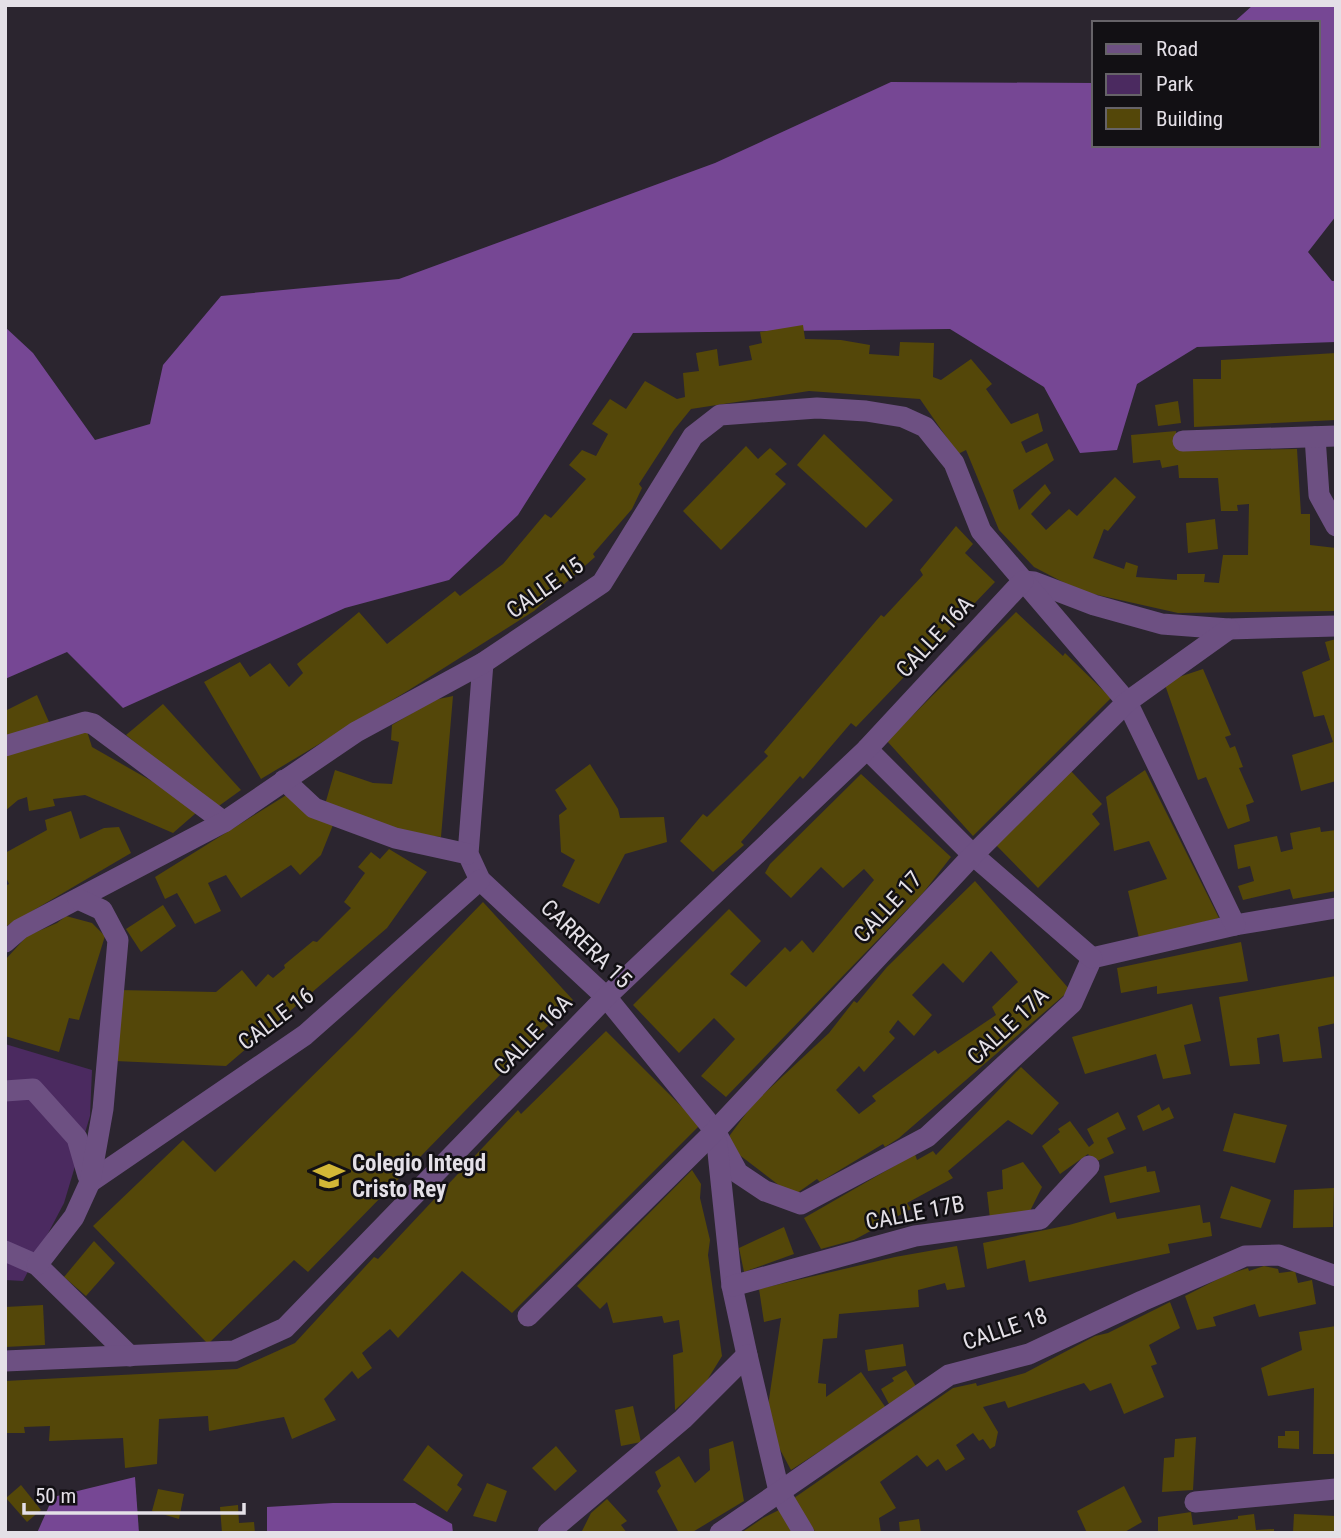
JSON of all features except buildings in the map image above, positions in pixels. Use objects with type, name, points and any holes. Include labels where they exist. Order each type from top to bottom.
[{"type":"street","name":"CALLE 15","points":[[5,942],[20,929],[224,822],[356,732],[483,663],[602,583],[693,436],[720,415],[817,408],[903,417],[925,427],[954,463],[982,531],[1127,702],[1235,925]]},
{"type":"street","points":[[1184,441],[1325,436],[1319,495],[1336,526]]},
{"type":"street","points":[[1023,580],[1094,605],[1162,624],[1229,629],[1336,626]]},
{"type":"street","name":"CALLE 16A","points":[[5,1361],[234,1351],[285,1328],[606,997],[867,750],[1023,580]]},
{"type":"street","name":"CALLE 17","points":[[528,1317],[715,1131],[973,855],[1127,702],[1229,629]]},
{"type":"street","name":"CARRERA 15","points":[[483,663],[468,854],[480,880],[606,997],[715,1131],[738,1173],[765,1191],[801,1203]]},
{"type":"street","points":[[5,746],[85,722],[93,724],[224,822]]},
{"type":"street","points":[[867,750],[973,855],[1092,958],[1235,925],[1336,908]]},
{"type":"street","points":[[284,780],[314,808],[395,838],[468,854]]},
{"type":"street","name":"CALLE 16","points":[[90,1182],[305,1035],[480,880]]},
{"type":"street","points":[[37,1265],[74,1217],[90,1182],[103,1108],[118,940],[102,910],[78,899]]},
{"type":"street","name":"CALLE 17A","points":[[801,1203],[927,1137],[1072,1003],[1092,958]]},
{"type":"street","points":[[5,1091],[33,1089],[77,1138],[90,1182]]},
{"type":"street","points":[[715,1131],[732,1286],[747,1355],[779,1491],[804,1533]]},
{"type":"street","name":"CALLE 17B","points":[[732,1286],[915,1236],[1040,1219],[1089,1166]]},
{"type":"street","points":[[5,1251],[37,1265],[130,1356]]},
{"type":"street","name":"CALLE 18","points":[[720,1533],[949,1375],[1029,1354],[1245,1256],[1279,1255],[1336,1276]]},
{"type":"street","points":[[548,1533],[683,1419],[747,1355]]},
{"type":"street","points":[[1195,1502],[1336,1489]]},
{"type":"green space","points":[[5,1044],[92,1070],[90,1116],[64,1203],[23,1281],[5,1280]]},
{"type":"shaded area","points":[[1253,5],[1336,5],[1336,216],[1308,252],[1332,281],[1336,281],[1336,342],[1197,347],[1137,384],[1117,450],[1080,453],[1044,387],[950,329],[633,333],[518,515],[449,580],[345,608],[123,708],[67,652],[5,679],[5,327],[33,353],[95,440],[150,424],[163,365],[221,296],[399,279],[715,163],[891,82],[1092,83],[1092,147],[1320,147],[1320,21],[1235,21]]},
{"type":"shaded area","points":[[135,1477],[139,1533],[37,1533],[53,1497]]},
{"type":"shaded area","points":[[333,1503],[415,1503],[452,1524],[453,1533],[267,1533],[267,1507]]},
{"type":"place","name":"Colegio Integd Cristo Rey","points":[[329,1176]]}]
